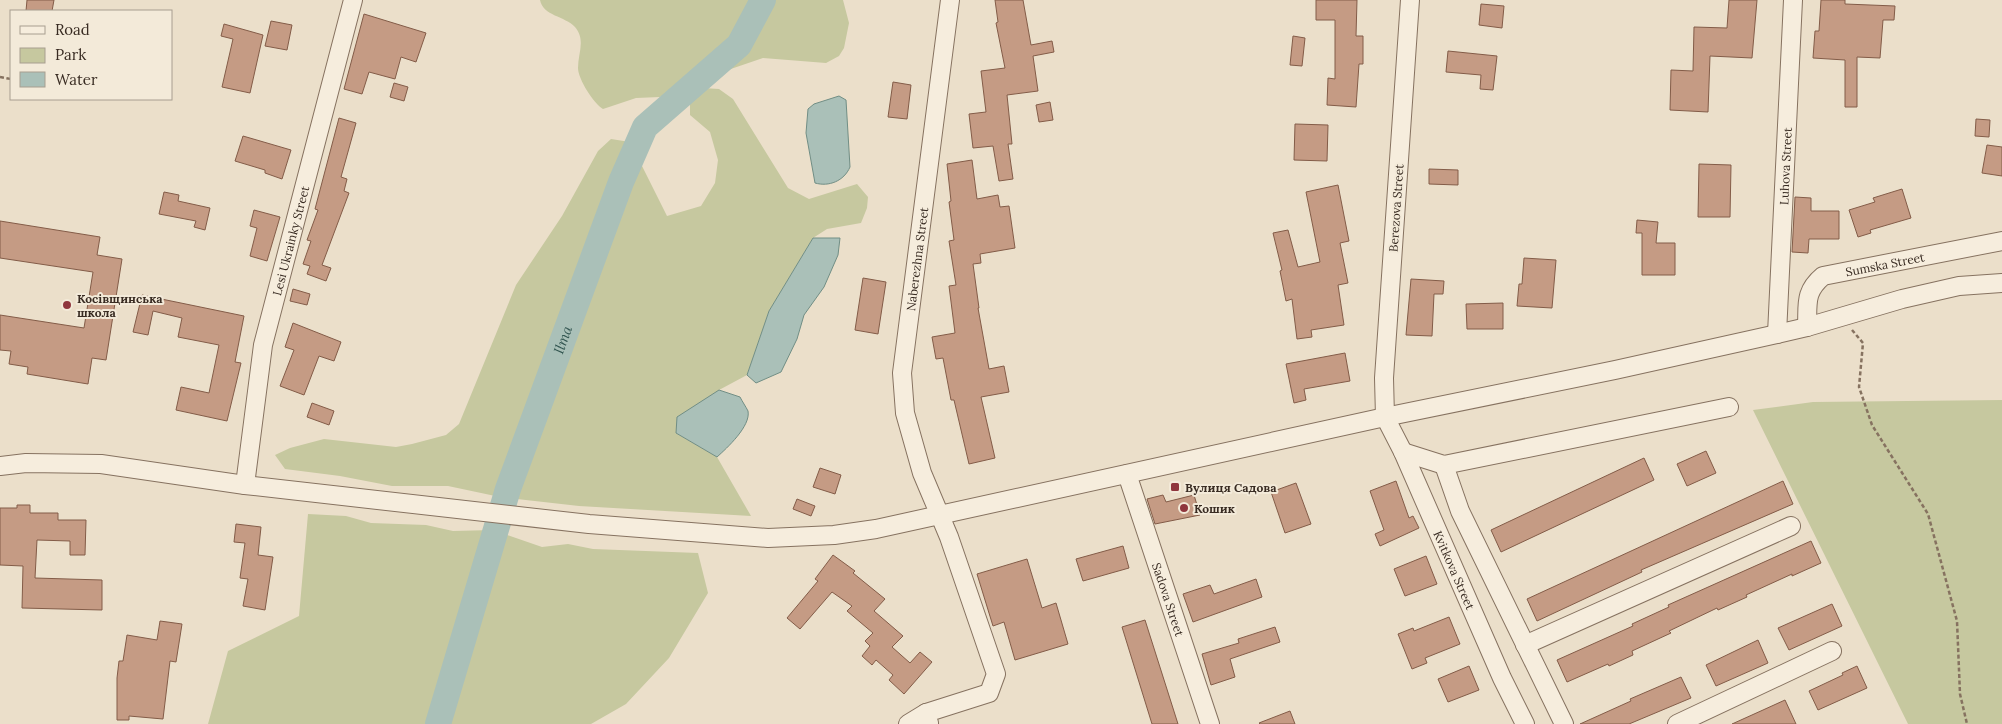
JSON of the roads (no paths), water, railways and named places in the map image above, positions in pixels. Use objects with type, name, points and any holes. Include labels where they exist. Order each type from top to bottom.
[{"type":"street","name":"Lesi Ukrainky Street","points":[[245,485],[264,345],[353,0]]},
{"type":"street","name":"Naberezhna Street","points":[[928,718],[989,693],[996,674],[922,473],[906,413],[902,373],[950,0]]},
{"type":"street","name":"Berezova Street","points":[[1385,417],[1384,378],[1410,0]]},
{"type":"street","name":"Luhova Street","points":[[1777,334],[1794,0]]},
{"type":"street","name":"Sumska Street","points":[[1808,327],[1808,295],[1812,285],[1823,276],[2002,241]]},
{"type":"street","points":[[0,466],[101,464],[245,485],[589,524],[768,538],[834,535],[876,529],[1385,417],[1615,370],[1808,327],[1902,299],[1959,286],[2002,283]]},
{"type":"street","points":[[1403,452],[1444,465],[1729,407]]},
{"type":"street","name":"Kvitkova Street","points":[[1385,417],[1403,452],[1502,678],[1525,724]]},
{"type":"street","points":[[1444,465],[1460,511],[1564,724]]},
{"type":"street","name":"Sadova Street","points":[[1127,474],[1210,724]]},
{"type":"street","points":[[1524,645],[1791,526]]},
{"type":"street","points":[[1677,724],[1832,650]]},
{"type":"street","points":[[908,724],[928,718]]},
{"type":"water","points":[[839,96],[846,100],[850,167],[844,176],[836,182],[826,184],[815,183],[806,133],[808,109],[814,104]]},
{"type":"water","points":[[813,238],[840,238],[838,255],[824,287],[804,315],[797,339],[781,372],[756,383],[747,375],[769,311]]},
{"type":"water","points":[[719,390],[740,397],[748,411],[748,417],[742,430],[717,457],[676,433],[677,417]]},
{"type":"waterway","name":"Ilma","points":[[438,724],[508,489],[621,182],[645,127],[739,45],[763,0]]},
{"type":"place","name":"Косівщинська школа","points":[[67,305]]},
{"type":"place","name":"Вулиця Садова","points":[[1175,487]]},
{"type":"place","name":"Кошик","points":[[1184,508]]}]
